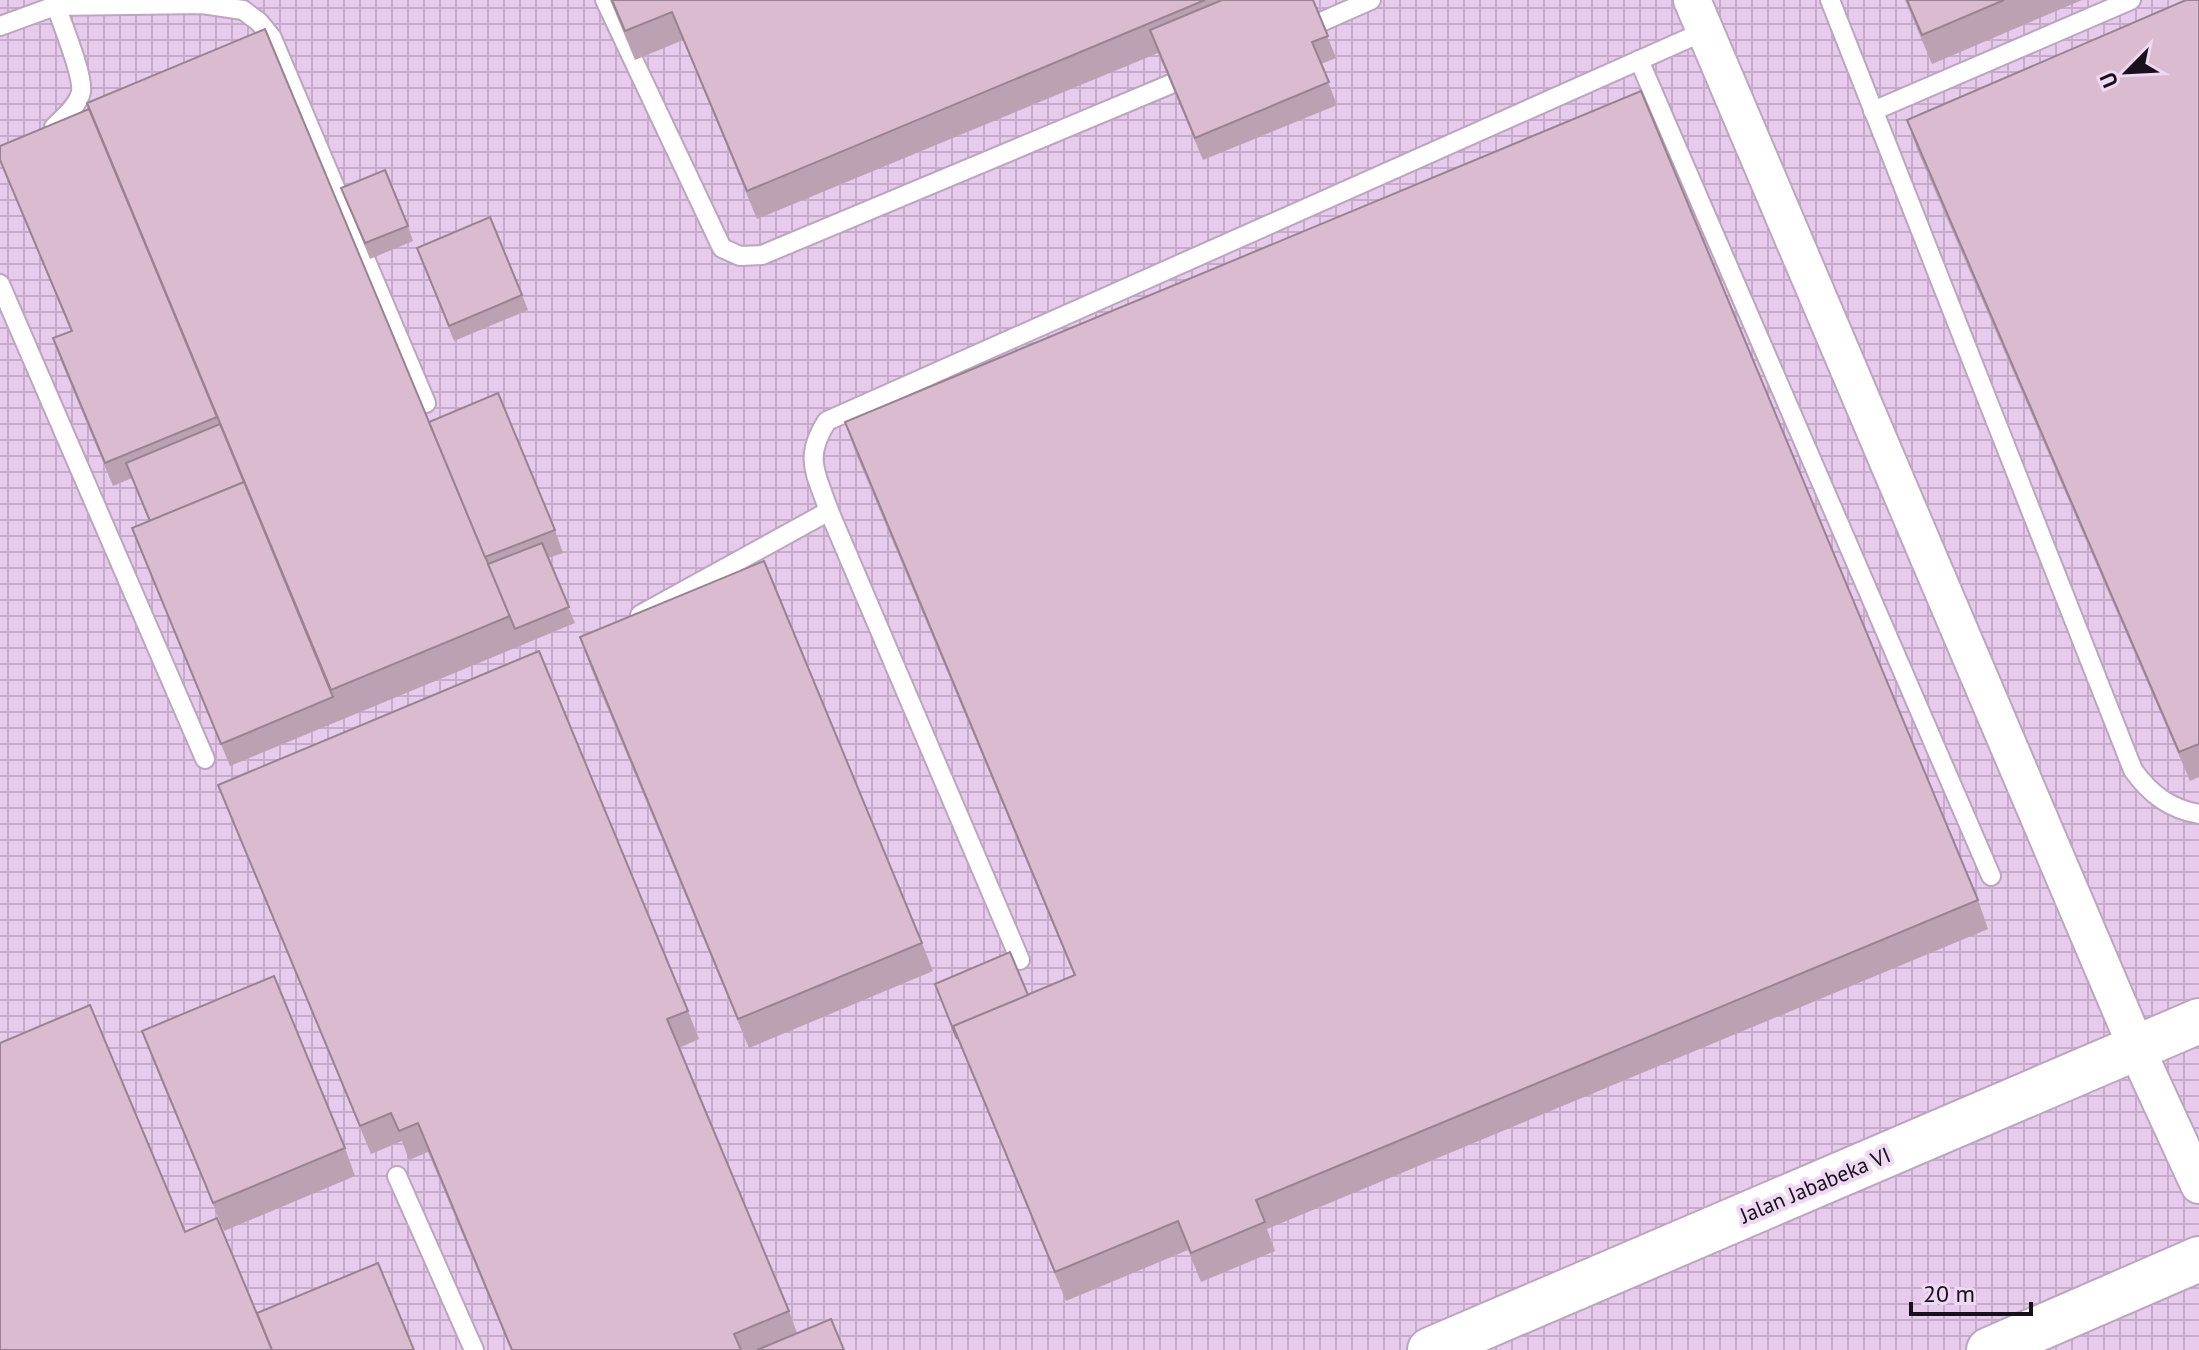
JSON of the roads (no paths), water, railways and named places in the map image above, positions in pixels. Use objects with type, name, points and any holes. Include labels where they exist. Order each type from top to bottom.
[{"type":"street","points":[[1698,16],[2142,1059],[2199,1185]]},
{"type":"street","name":"Jalan Jababeka VI","points":[[1430,1350],[2142,1059],[2199,1021]]},
{"type":"street","points":[[1989,1350],[2199,1259]]},
{"type":"lane","points":[[605,0],[722,248],[740,256],[762,255],[1171,84]]},
{"type":"lane","points":[[1321,22],[1371,0]]},
{"type":"lane","points":[[1830,0],[2133,770],[2147,790],[2162,801],[2199,814]]},
{"type":"lane","points":[[1873,111],[2131,0]]},
{"type":"lane","points":[[54,3],[78,72],[81,92],[71,110],[54,127]]},
{"type":"lane","points":[[0,26],[54,3],[213,5],[243,10],[259,22],[272,38],[426,403]]},
{"type":"lane","points":[[1020,960],[829,511],[812,462],[815,439],[827,421],[1639,60],[1698,16]]},
{"type":"lane","points":[[1639,60],[1991,876]]},
{"type":"lane","points":[[0,284],[205,759]]},
{"type":"lane","points":[[640,615],[829,511]]},
{"type":"lane","points":[[397,1176],[474,1350]]}]
